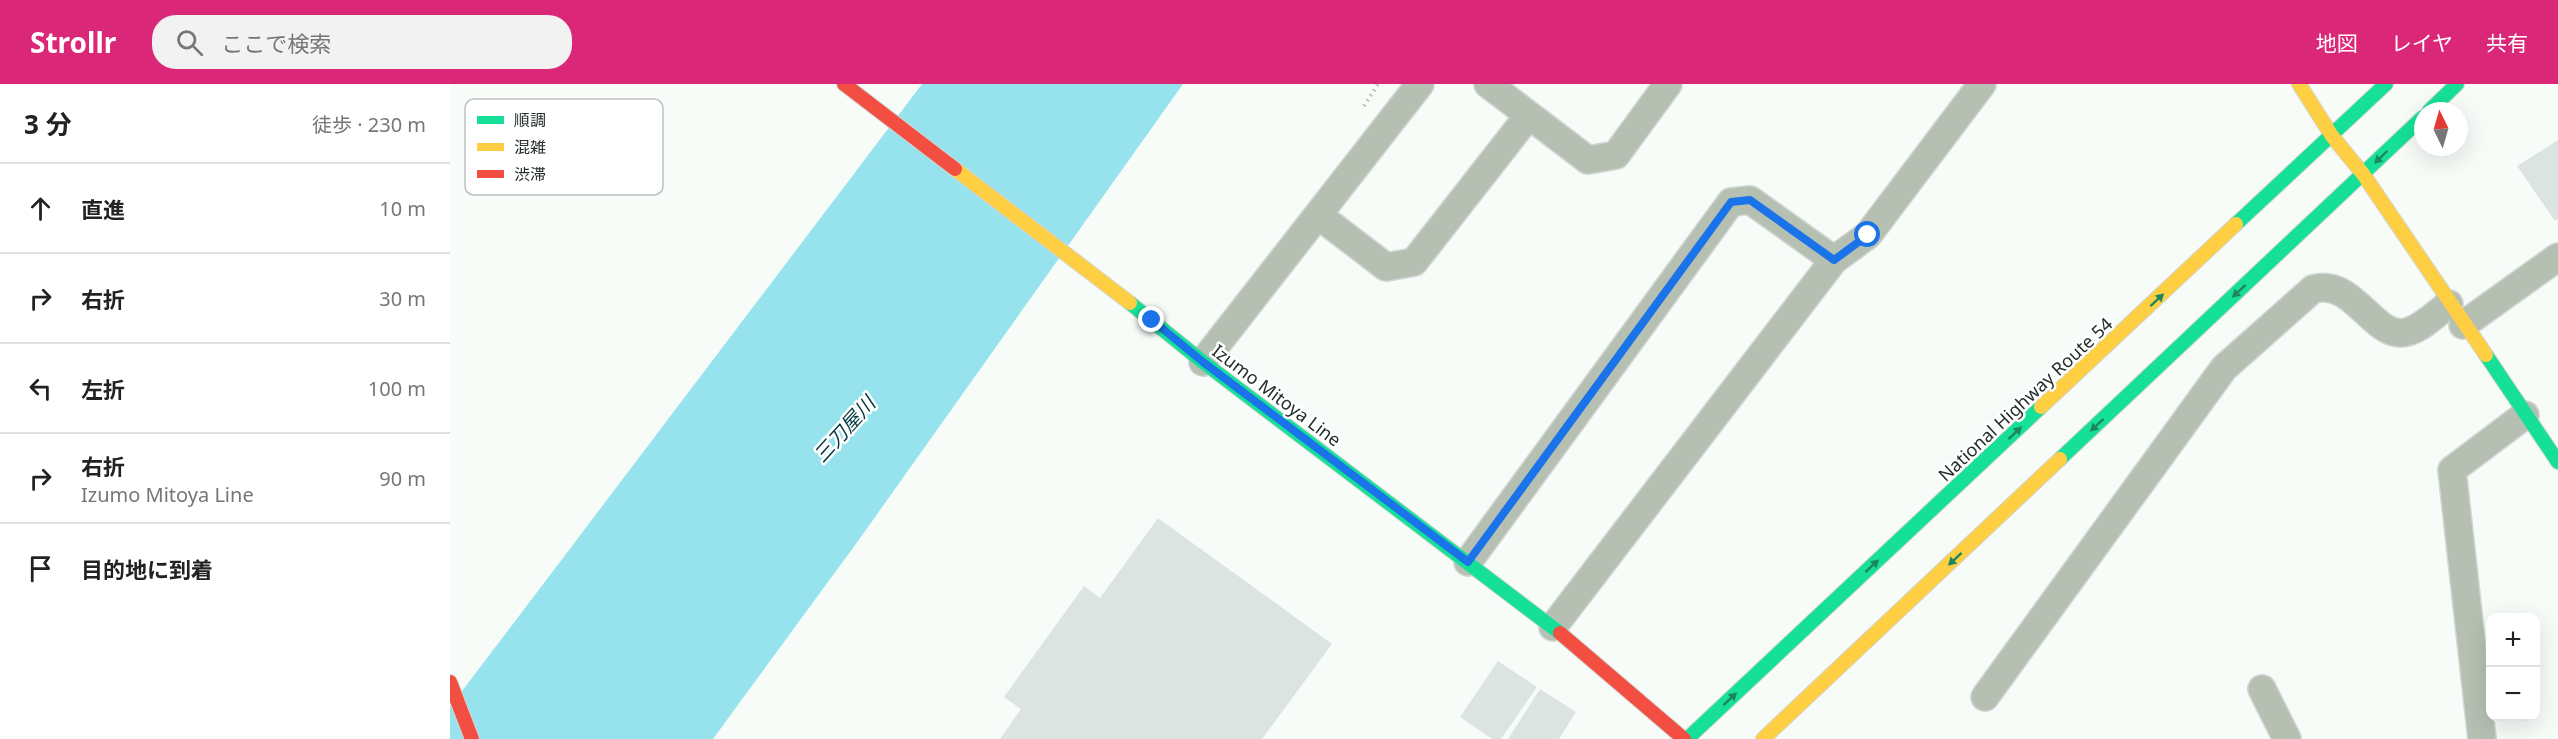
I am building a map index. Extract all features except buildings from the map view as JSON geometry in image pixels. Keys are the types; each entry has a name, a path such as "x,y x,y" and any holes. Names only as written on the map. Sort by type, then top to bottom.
{"main road":[{"name":"Izumo Mitoya Line","path":"844,84 1152,320 1203,362 1553,627 1685,739"},
{"path":"2299,84 2332,136 2363,174 2456,315 2558,462"},
{"name":"National Highway Route 54","path":"1685,739 2386,84"},
{"path":"2438,102 2457,84"},
{"path":"1763,739 2414,126"},
{"path":"450,682 472,739"}],"street":[{"path":"1203,362 1420,84"},
{"path":"1488,84 1588,160 1616,155 1668,84"},
{"path":"1553,627 1834,260 1868,235 1982,84"},
{"path":"1318,215 1386,267 1414,262 1528,115"},
{"path":"1468,562 1731,202 1750,200 1834,260"},
{"path":"1985,697 2224,368 2313,289 2325,286 2338,289 2390,332 2409,332 2456,315 2558,257"},
{"path":"2482,739 2452,470 2525,415"},
{"path":"2262,689 2287,739"}],"water":[{"name":"三刀屋川","path":"922,84 1183,84 858,541 713,739 450,739 450,707"}],"traffic: fast":[{"path":"2236,224 2386,84"},
{"path":"2438,102 2457,84"},
{"path":"2060,459 2414,125"},
{"path":"1130,303 1203,362 1560,633"},
{"path":"2486,355 2558,462"},
{"path":"1687,739 2041,407"}],"traffic: slow":[{"path":"2299,84 2332,136 2363,174 2486,355"},
{"path":"955,169 1130,303"},
{"path":"2041,407 2236,224"},
{"path":"1763,739 2060,459"}],"traffic: jam":[{"path":"844,84 955,169"},
{"path":"1560,633 1684,739"},
{"path":"450,682 472,739"}],"route":[{"path":"1152,320 1203,362 1468,562 1731,202 1750,200 1834,260 1868,235"}]}
